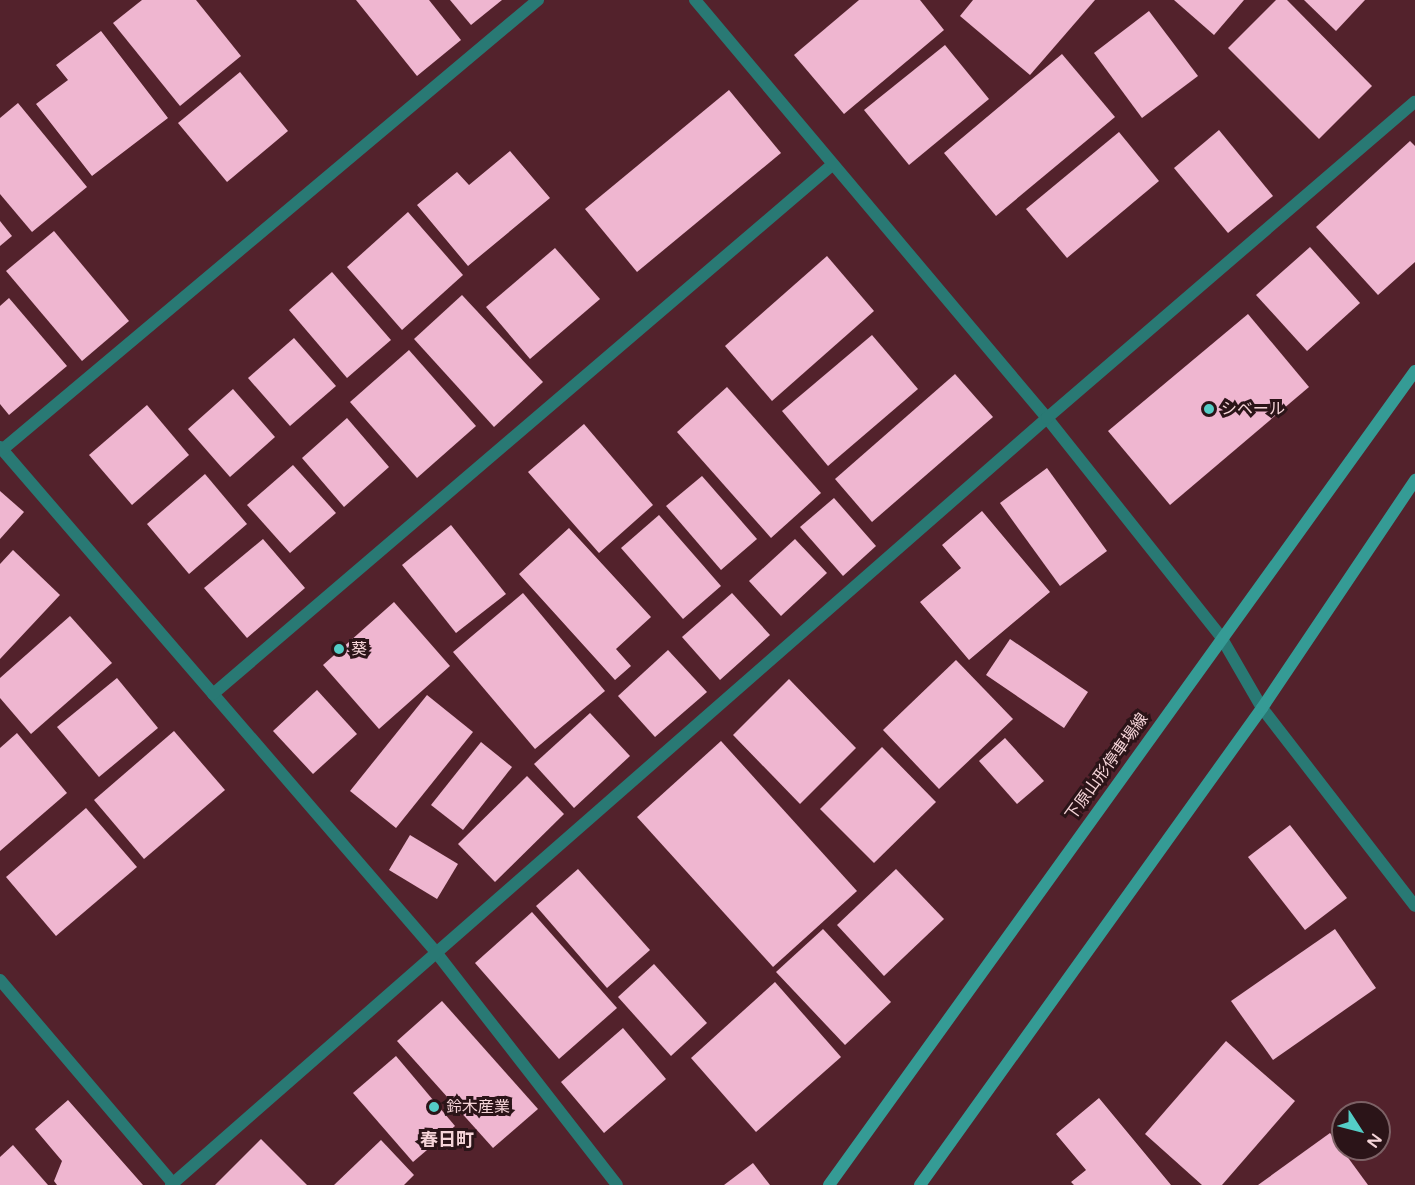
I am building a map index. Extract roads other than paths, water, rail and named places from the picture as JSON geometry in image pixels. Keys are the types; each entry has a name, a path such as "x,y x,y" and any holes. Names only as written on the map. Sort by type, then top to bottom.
{"main road":[{"name":"下原山形停車場線","path":"829,1185 1221,637 1415,371"},
{"path":"920,1185 1262,708 1415,480"}],"street":[{"path":"538,0 1,449 435,951 617,1185"},
{"path":"695,0 831,165 1047,418 1221,637 1262,708 1415,906"},
{"path":"0,980 172,1184 435,951 1047,418 1415,102"},
{"path":"213,694 831,165"}],"place":[{"name":"シベール","path":"1209,409"},
{"name":"葵","path":"339,649"},
{"name":"鈴木産業","path":"434,1107"}],"district":[{"name":"春日町","path":"447,1140"}]}
